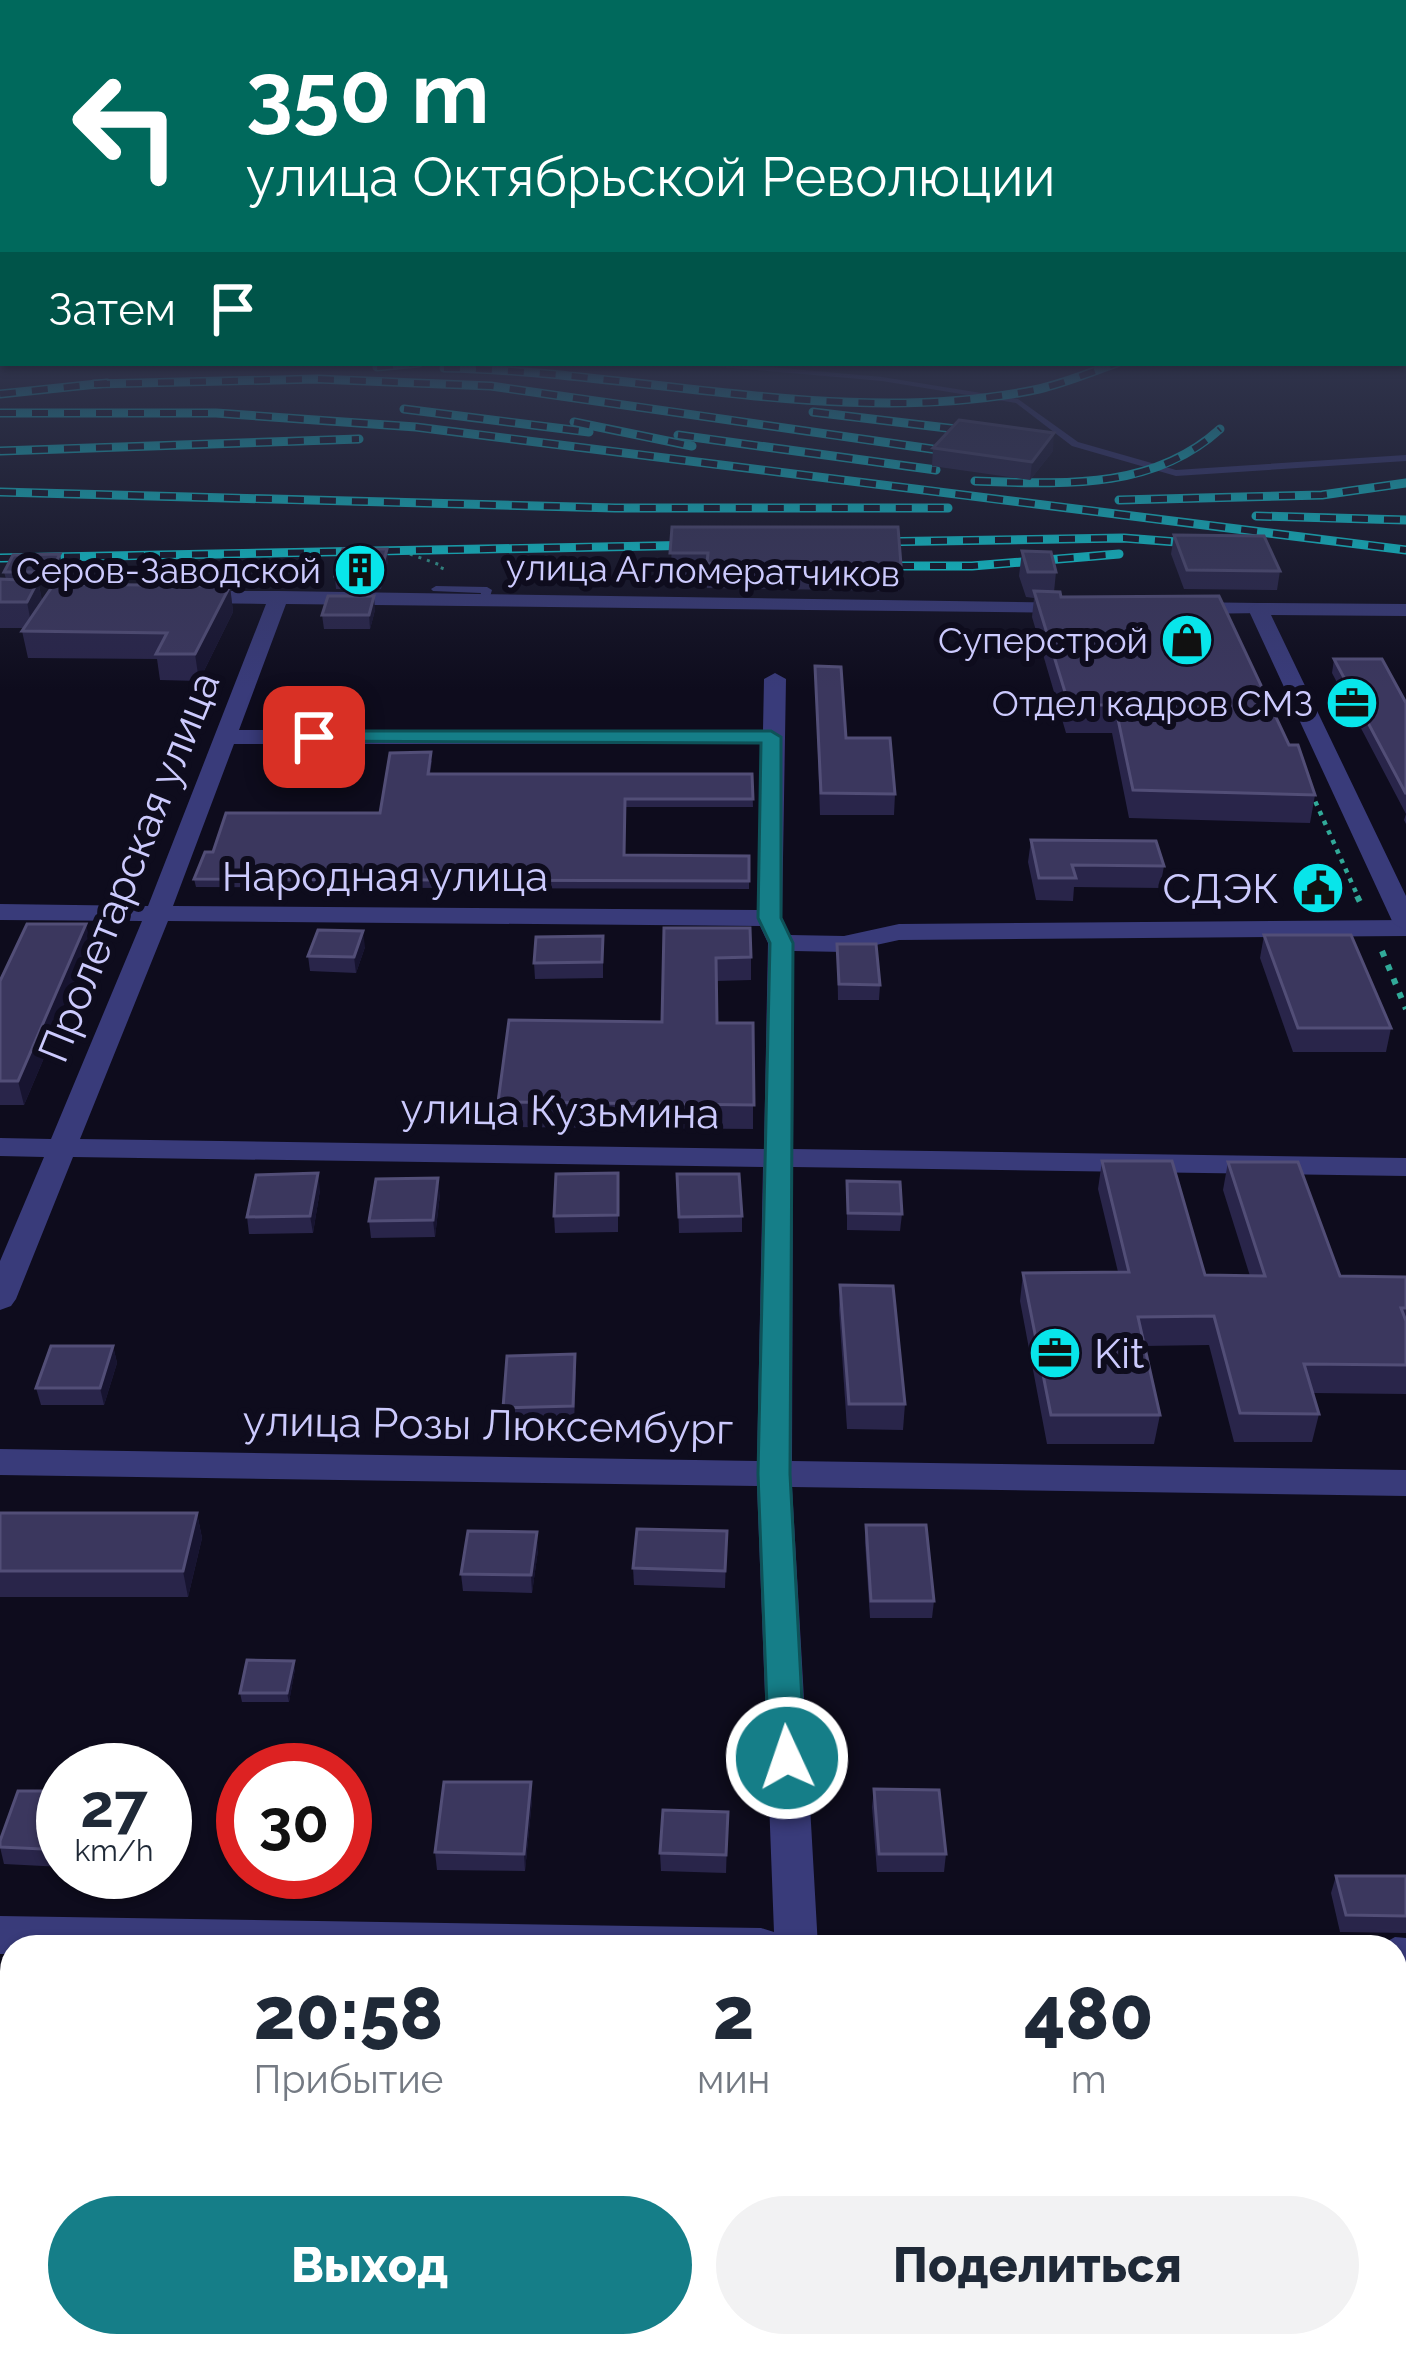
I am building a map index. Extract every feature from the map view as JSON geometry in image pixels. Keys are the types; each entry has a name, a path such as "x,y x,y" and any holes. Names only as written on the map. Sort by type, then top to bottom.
{"street":[{"name":"улица Агломератчиков","path":"163,596 1089,607"},
{"name":"Пролетарская улица","path":"0,1300 158,914 222,736 279,597"},
{"path":"1159,608 1406,610"},
{"path":"1258,609 1406,925"},
{"path":"775,679 771,737 779,1156 774,1474 795,1935"},
{"path":"222,736 771,737"},
{"name":"Народная улица","path":"0,912 776,930 844,944 899,932 1406,925"},
{"name":"улица Кузьмина","path":"0,1147 1406,1167"},
{"name":"улица Розы Люксембург","path":"0,1462 1406,1483"}],"lane":[{"path":"1165,470 1223,470"},
{"path":"436,589 487,590 484,601"}],"path":[{"path":"410,554 442,566 436,589"},
{"path":"1305,779 1406,1009"}],"building":[{"path":"672,527 898,527 901,565 707,563 708,553 670,553"},
{"path":"1174,535 1264,536 1280,571 1187,570"},
{"path":"343,549 387,549 380,576 335,576"},
{"path":"1022,551 1051,552 1056,572 1028,572"},
{"path":"60,554 51,572 4,572 13,555"},
{"path":"0,579 38,581 27,602 0,602"},
{"path":"54,584 230,586 195,654 156,654 167,633 22,631"},
{"path":"1034,591 1060,592 1061,597 1219,596 1289,745 1298,745 1315,795 1133,790 1115,705 1069,705"},
{"path":"328,596 374,596 369,615 322,615"},
{"path":"1334,659 1382,659 1406,703 1406,794"},
{"path":"815,666 841,667 846,738 890,738 895,794 821,793"},
{"path":"431,752 428,774 752,774 753,799 625,799 624,855 749,856 749,881 194,879 205,852 213,852 226,813 380,813 390,753"},
{"path":"1031,840 1156,841 1164,866 1072,865 1076,878 1039,878"},
{"path":"27,924 86,924 18,1081 0,1081 0,981"},
{"path":"664,928 750,928 751,957 716,958 717,1023 753,1023 754,1105 498,1102 509,1020 662,1022"},
{"path":"318,930 363,931 354,957 308,956"},
{"path":"1264,935 1351,935 1391,1028 1298,1028"},
{"path":"603,936 602,962 534,963 536,937"},
{"path":"837,944 876,944 880,985 839,984"},
{"path":"1102,1161 1172,1161 1205,1275 1265,1276 1228,1162 1298,1162 1340,1276 1406,1277 1406,1308 1401,1308 1406,1321 1406,1365 1304,1364 1319,1414 1240,1413 1214,1316 1138,1317 1160,1415 1051,1415 1023,1273 1129,1272"},
{"path":"318,1173 310,1216 247,1217 256,1175"},
{"path":"618,1173 618,1215 554,1216 556,1174"},
{"path":"677,1174 739,1174 742,1216 679,1217"},
{"path":"438,1178 433,1220 369,1221 376,1179"},
{"path":"847,1181 900,1182 902,1214 848,1213"},
{"path":"840,1285 893,1286 905,1404 849,1404"},
{"path":"51,1346 113,1346 100,1388 36,1388"},
{"path":"575,1354 573,1406 503,1408 507,1356"},
{"path":"0,1513 197,1513 183,1571 0,1571"},
{"path":"866,1525 926,1525 934,1601 871,1601"},
{"path":"637,1529 727,1531 725,1571 633,1568"},
{"path":"468,1531 537,1532 531,1575 461,1574"},
{"path":"247,1660 294,1661 287,1693 240,1693"},
{"path":"444,1782 531,1782 524,1854 435,1852"},
{"path":"874,1789 939,1790 946,1854 879,1854"},
{"path":"18,1791 36,1791 36,1849 0,1847"},
{"path":"663,1810 728,1812 726,1855 660,1853"},
{"path":"1336,1876 1406,1876 1406,1916 1346,1915"}],"railway":[{"path":"762,470 1406,550"},
{"path":"975,481 1072,482 1145,470"},
{"path":"1119,500 1322,495 1406,483"},
{"path":"0,492 615,508 948,508"},
{"path":"1256,516 1406,520"},
{"path":"867,542 1124,538 1203,544"},
{"path":"0,558 705,545"},
{"path":"898,566 972,566 1119,554"}],"place":[{"name":"Серов-Заводской","path":"360,570"},
{"name":"Суперстрой","path":"1187,640"},
{"name":"Отдел кадров СМЗ","path":"1352,703"},
{"name":"СДЭК","path":"1318,888"},
{"name":"Kit","path":"1055,1353"}],"route":[{"path":"314,737 771,737 770,918 782,943 774,1474 787,1758"}]}
